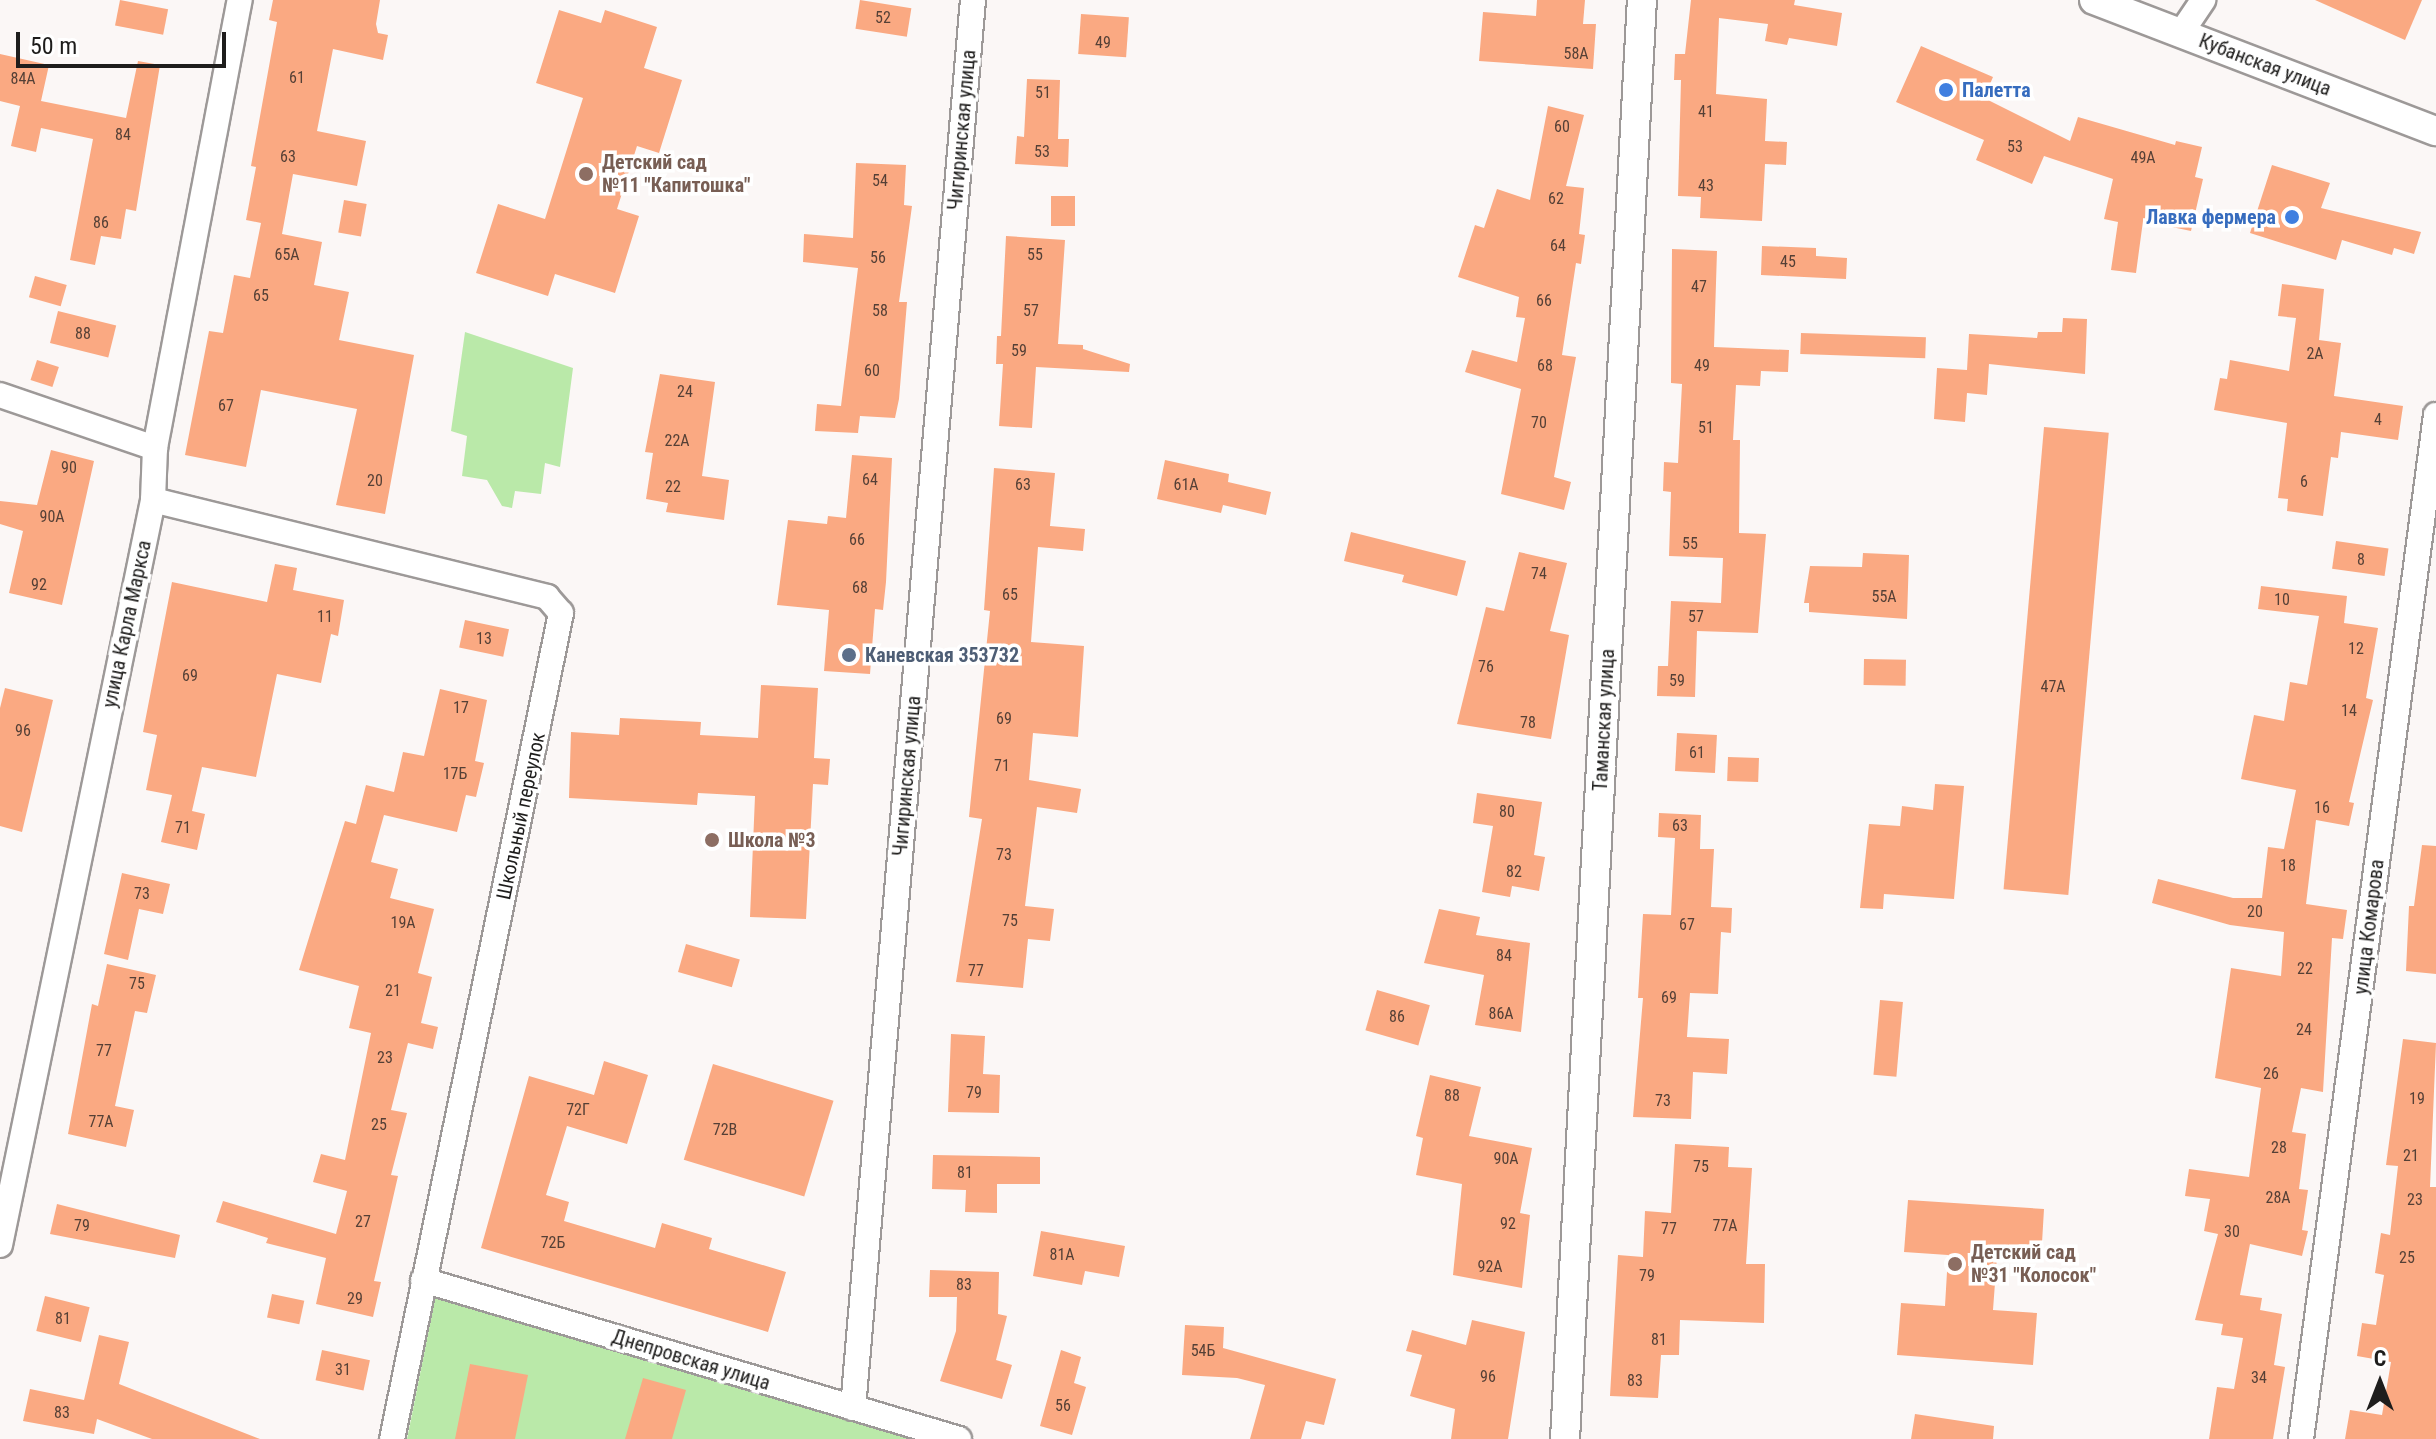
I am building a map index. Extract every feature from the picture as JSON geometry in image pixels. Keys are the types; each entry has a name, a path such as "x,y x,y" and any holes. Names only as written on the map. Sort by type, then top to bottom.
{"street":[{"name":"улица Карла Маркса","path":"0,1245 153,500 155,448 240,0"},
{"name":"Чигиринская улица","path":"853,1408 973,0"},
{"name":"Таманская улица","path":"1565,1439 1642,0"},
{"name":"Кубанская улица","path":"2094,0 2436,131"},
{"path":"2181,33 2203,0"},
{"path":"0,395 155,448"},
{"name":"улица Комарова","path":"2301,1439 2436,415"},
{"name":"Школьный переулок","path":"153,500 547,597 561,613 392,1439"},
{"name":"Днепровская улица","path":"423,1280 959,1439"}],"green space":[{"path":"465,332 573,368 560,467 545,463 541,494 515,491 512,508 502,506 487,480 462,476 467,436 451,431"},
{"path":"436,1294 929,1439 407,1439"}],"building":[{"path":"120,0 168,9 163,35 115,26"},
{"path":"273,0 380,0 376,24 378,33 388,35 383,60 333,49 317,131 366,141 357,186 293,174 282,234 322,242 314,285 349,292 339,340 414,355 385,514 336,505 357,409 261,390 246,467 185,455 209,331 223,333 234,275 250,278 261,223 246,220 256,167 251,166 277,22 269,20"},
{"path":"860,0 911,8 907,37 855,29"},
{"path":"1537,0 1585,0 1583,24 1596,24 1593,69 1479,61 1483,12 1536,16"},
{"path":"1691,0 1795,0 1794,5 1842,13 1837,46 1789,38 1787,45 1765,41 1768,24 1719,18 1716,94 1767,99 1765,141 1787,142 1786,165 1765,164 1762,221 1700,218 1701,197 1678,196 1681,80 1674,80 1675,54 1685,54"},
{"path":"2315,0 2422,0 2405,40"},
{"path":"559,10 601,23 605,10 657,27 644,68 682,80 659,153 637,146 617,209 639,216 615,293 555,274 548,296 476,273 498,204 545,219 583,98 536,83"},
{"path":"1081,14 1129,17 1126,57 1078,54"},
{"path":"1921,46 1993,77 1984,98 2070,141 2078,117 2175,145 2176,141 2202,147 2195,177 2203,179 2191,231 2143,221 2136,273 2111,270 2118,222 2104,219 2113,179 2044,156 2032,184 1976,160 1984,140 1896,102"},
{"path":"0,54 49,65 41,101 126,118 138,61 160,65 136,211 126,209 121,239 101,236 95,265 70,260 93,139 41,128 36,152 11,146 20,106 0,101"},
{"path":"1027,79 1060,80 1058,139 1069,139 1068,167 1015,164 1017,136 1024,137"},
{"path":"1548,106 1584,115 1566,186 1584,188 1579,234 1585,235 1581,264 1576,263 1562,355 1576,357 1554,477 1571,482 1564,510 1501,494 1521,389 1465,372 1472,350 1517,362 1525,318 1516,317 1519,297 1458,277 1475,225 1484,228 1497,189 1530,200"},
{"path":"856,163 906,165 904,205 912,206 899,302 907,302 899,399 895,418 860,416 858,433 815,431 817,404 841,406 858,268 803,262 804,234 853,238"},
{"path":"2272,165 2330,183 2321,208 2421,232 2414,254 2394,248 2392,255 2342,240 2336,260 2250,233"},
{"path":"1051,196 1075,196 1075,226 1051,226"},
{"path":"344,200 367,204 361,236 338,232"},
{"path":"1006,236 1065,240 1058,344 1083,345 1083,349 1130,364 1129,372 1036,367 1032,428 999,426 1003,364 996,364 997,336 1001,336"},
{"path":"1762,246 1816,248 1816,256 1847,258 1846,279 1761,275"},
{"path":"1672,249 1717,251 1714,347 1789,350 1788,372 1761,371 1760,386 1736,385 1733,440 1740,440 1739,533 1766,534 1758,633 1697,631 1695,697 1657,696 1658,666 1668,666 1671,601 1721,603 1723,558 1669,556 1671,492 1663,491 1664,462 1678,463 1682,384 1671,383"},
{"path":"35,276 67,285 61,306 29,297"},
{"path":"2282,284 2324,289 2319,340 2341,343 2334,396 2403,406 2398,440 2341,432 2338,458 2331,457 2323,516 2287,511 2288,499 2278,498 2287,423 2214,410 2220,378 2227,379 2230,360 2289,371 2296,318 2278,316"},
{"path":"58,311 116,326 108,358 50,343"},
{"path":"2063,318 2087,319 2085,374 1989,364 1987,395 1967,393 1965,422 1934,419 1937,368 1967,370 1969,334 2037,338 2038,332 2062,332"},
{"path":"1801,333 1926,337 1925,358 1800,354"},
{"path":"37,360 59,367 52,387 31,380"},
{"path":"660,374 715,382 702,476 729,480 724,520 666,512 668,503 646,499 653,453 645,452"},
{"path":"2044,427 2109,433 2068,895 2004,889"},
{"path":"51,450 94,461 62,605 9,593 23,531 0,524 0,501 37,505"},
{"path":"852,455 892,458 886,582 883,610 875,609 870,674 824,671 829,610 777,605 788,520 827,524 828,516 846,518"},
{"path":"1165,460 1229,474 1228,482 1271,492 1266,515 1223,505 1221,513 1157,499"},
{"path":"994,468 1055,473 1050,526 1085,529 1083,551 1038,547 1031,642 1084,646 1078,737 1033,733 1029,780 1081,789 1077,813 1037,807 1025,906 1054,909 1050,941 1028,939 1023,988 956,982 982,819 969,817 990,611 984,610"},
{"path":"1351,532 1466,561 1457,596 1402,582 1404,575 1344,561"},
{"path":"2336,541 2388,548 2385,576 2332,569"},
{"path":"1519,552 1567,563 1550,631 1569,635 1551,739 1457,724 1486,607 1504,611"},
{"path":"1863,553 1909,555 1907,619 1809,612 1809,603 1804,603 1810,566 1862,567"},
{"path":"275,564 297,568 293,590 344,600 338,636 331,634 321,683 277,674 256,777 202,767 192,811 205,814 197,850 161,842 172,795 146,790 157,735 143,732 172,582 267,602"},
{"path":"2261,586 2347,596 2344,623 2378,628 2366,698 2373,700 2349,802 2354,803 2349,826 2316,820 2306,904 2347,910 2343,939 2332,938 2323,1092 2301,1088 2292,1132 2306,1134 2299,1189 2308,1190 2302,1230 2308,1231 2302,1256 2250,1244 2240,1295 2262,1298 2260,1310 2282,1314 2274,1365 2285,1367 2273,1439 2209,1439 2217,1387 2234,1389 2243,1338 2221,1335 2223,1324 2195,1320 2218,1234 2204,1231 2210,1199 2185,1196 2189,1169 2249,1177 2261,1088 2215,1078 2231,968 2281,976 2284,932 2230,925 2152,903 2158,879 2233,898 2262,898 2268,847 2284,849 2296,790 2241,779 2254,715 2284,721 2290,682 2307,685 2319,616 2258,609"},
{"path":"465,620 509,629 503,657 459,647"},
{"path":"1864,659 1906,660 1906,686 1864,685"},
{"path":"761,685 818,688 814,758 830,759 828,785 813,784 806,919 750,917 755,796 698,793 697,805 569,798 571,732 619,735 620,718 701,722 700,735 758,738"},
{"path":"5,688 53,700 22,832 0,826 0,708"},
{"path":"440,689 487,700 475,761 484,763 476,797 466,795 457,832 384,815 371,862 398,869 390,898 434,909 418,973 432,977 421,1023 438,1027 433,1049 408,1043 391,1110 407,1113 391,1175 398,1176 374,1281 381,1282 373,1317 316,1304 326,1258 266,1243 268,1238 216,1222 223,1201 336,1234 347,1191 313,1182 321,1154 345,1160 371,1033 349,1028 359,986 299,970 345,821 356,824 366,785 394,792 403,752 424,756"},
{"path":"1677,733 1717,735 1715,773 1675,771"},
{"path":"1728,757 1759,758 1758,782 1727,781"},
{"path":"1935,784 1964,786 1954,899 1884,894 1883,909 1860,908 1869,824 1900,826 1902,806 1933,810"},
{"path":"1477,793 1542,802 1534,855 1545,857 1539,891 1512,886 1510,897 1482,892 1493,826 1473,823"},
{"path":"1659,813 1701,815 1700,849 1714,849 1711,907 1732,908 1731,933 1721,932 1718,994 1690,993 1687,1037 1729,1039 1727,1074 1693,1072 1691,1119 1633,1117 1643,998 1638,998 1643,914 1671,915 1675,838 1658,837"},
{"path":"2422,845 2436,846 2436,974 2406,971 2409,906 2414,906"},
{"path":"122,873 170,884 163,914 139,909 128,960 104,954"},
{"path":"1439,909 1480,917 1476,935 1530,943 1521,1032 1475,1025 1484,975 1424,963"},
{"path":"686,944 740,959 732,987 678,972"},
{"path":"107,964 156,975 147,1013 135,1011 115,1106 134,1110 126,1147 68,1134 92,1004 98,1006"},
{"path":"1377,990 1430,1005 1418,1046 1365,1030"},
{"path":"1880,1000 1903,1002 1896,1077 1873,1075"},
{"path":"951,1034 985,1036 983,1074 1000,1075 999,1113 948,1112"},
{"path":"2403,1039 2436,1043 2430,1187 2436,1187 2436,1439 2345,1439 2350,1410 2382,1415 2391,1362 2357,1356 2362,1323 2376,1325 2384,1275 2375,1273 2381,1233 2390,1235 2398,1166 2386,1165"},
{"path":"604,1061 648,1075 627,1144 567,1126 546,1195 569,1202 564,1221 655,1248 662,1223 712,1238 709,1249 786,1272 768,1332 481,1248 529,1076 594,1095"},
{"path":"713,1064 833,1101 804,1196 684,1160"},
{"path":"1430,1075 1481,1087 1469,1136 1532,1148 1520,1213 1530,1215 1522,1288 1453,1275 1462,1184 1416,1175 1423,1138 1416,1136"},
{"path":"1675,1144 1729,1147 1728,1167 1752,1168 1746,1264 1765,1264 1764,1323 1680,1320 1679,1355 1661,1355 1658,1398 1610,1396 1618,1255 1643,1257 1645,1211 1671,1213"},
{"path":"933,1155 1040,1157 1040,1184 997,1184 997,1213 965,1212 966,1190 932,1189"},
{"path":"1908,1200 2044,1209 2041,1260 1997,1256 1993,1310 2037,1313 2033,1365 1897,1355 1901,1303 1945,1306 1948,1255 1904,1252"},
{"path":"57,1204 180,1235 175,1258 50,1234"},
{"path":"1041,1231 1125,1246 1119,1277 1085,1271 1082,1285 1033,1276"},
{"path":"930,1270 999,1272 998,1314 1007,1316 996,1360 1012,1365 1002,1399 940,1381 956,1331 957,1297 929,1297"},
{"path":"272,1294 304,1301 299,1324 267,1317"},
{"path":"45,1296 90,1307 81,1342 36,1331"},
{"path":"1472,1320 1525,1332 1508,1439 1451,1439 1455,1409 1410,1396 1422,1355 1406,1351 1412,1330 1466,1345"},
{"path":"1185,1325 1224,1327 1223,1348 1336,1379 1324,1425 1306,1421 1301,1439 1250,1439 1265,1385 1237,1378 1182,1375"},
{"path":"99,1335 129,1342 119,1384 260,1439 152,1439 97,1419 94,1434 23,1421 30,1389 84,1400"},
{"path":"322,1350 370,1360 363,1391 316,1380"},
{"path":"1061,1350 1081,1357 1074,1383 1086,1387 1072,1435 1040,1426"},
{"path":"470,1364 528,1375 515,1439 455,1439"},
{"path":"643,1378 686,1390 672,1439 625,1439"},
{"path":"1915,1414 1994,1426 1993,1439 1911,1439"}],"place":[{"name":"Палетта","path":"1946,90"},
{"name":"Детский сад №11 \"Капитошка\"","path":"586,174"},
{"name":"Лавка фермера","path":"2292,217"},
{"name":"Каневская 353732","path":"849,655"},
{"name":"Школа №3","path":"712,840"},
{"name":"Детский сад №31 \"Колосок\"","path":"1955,1264"}]}
